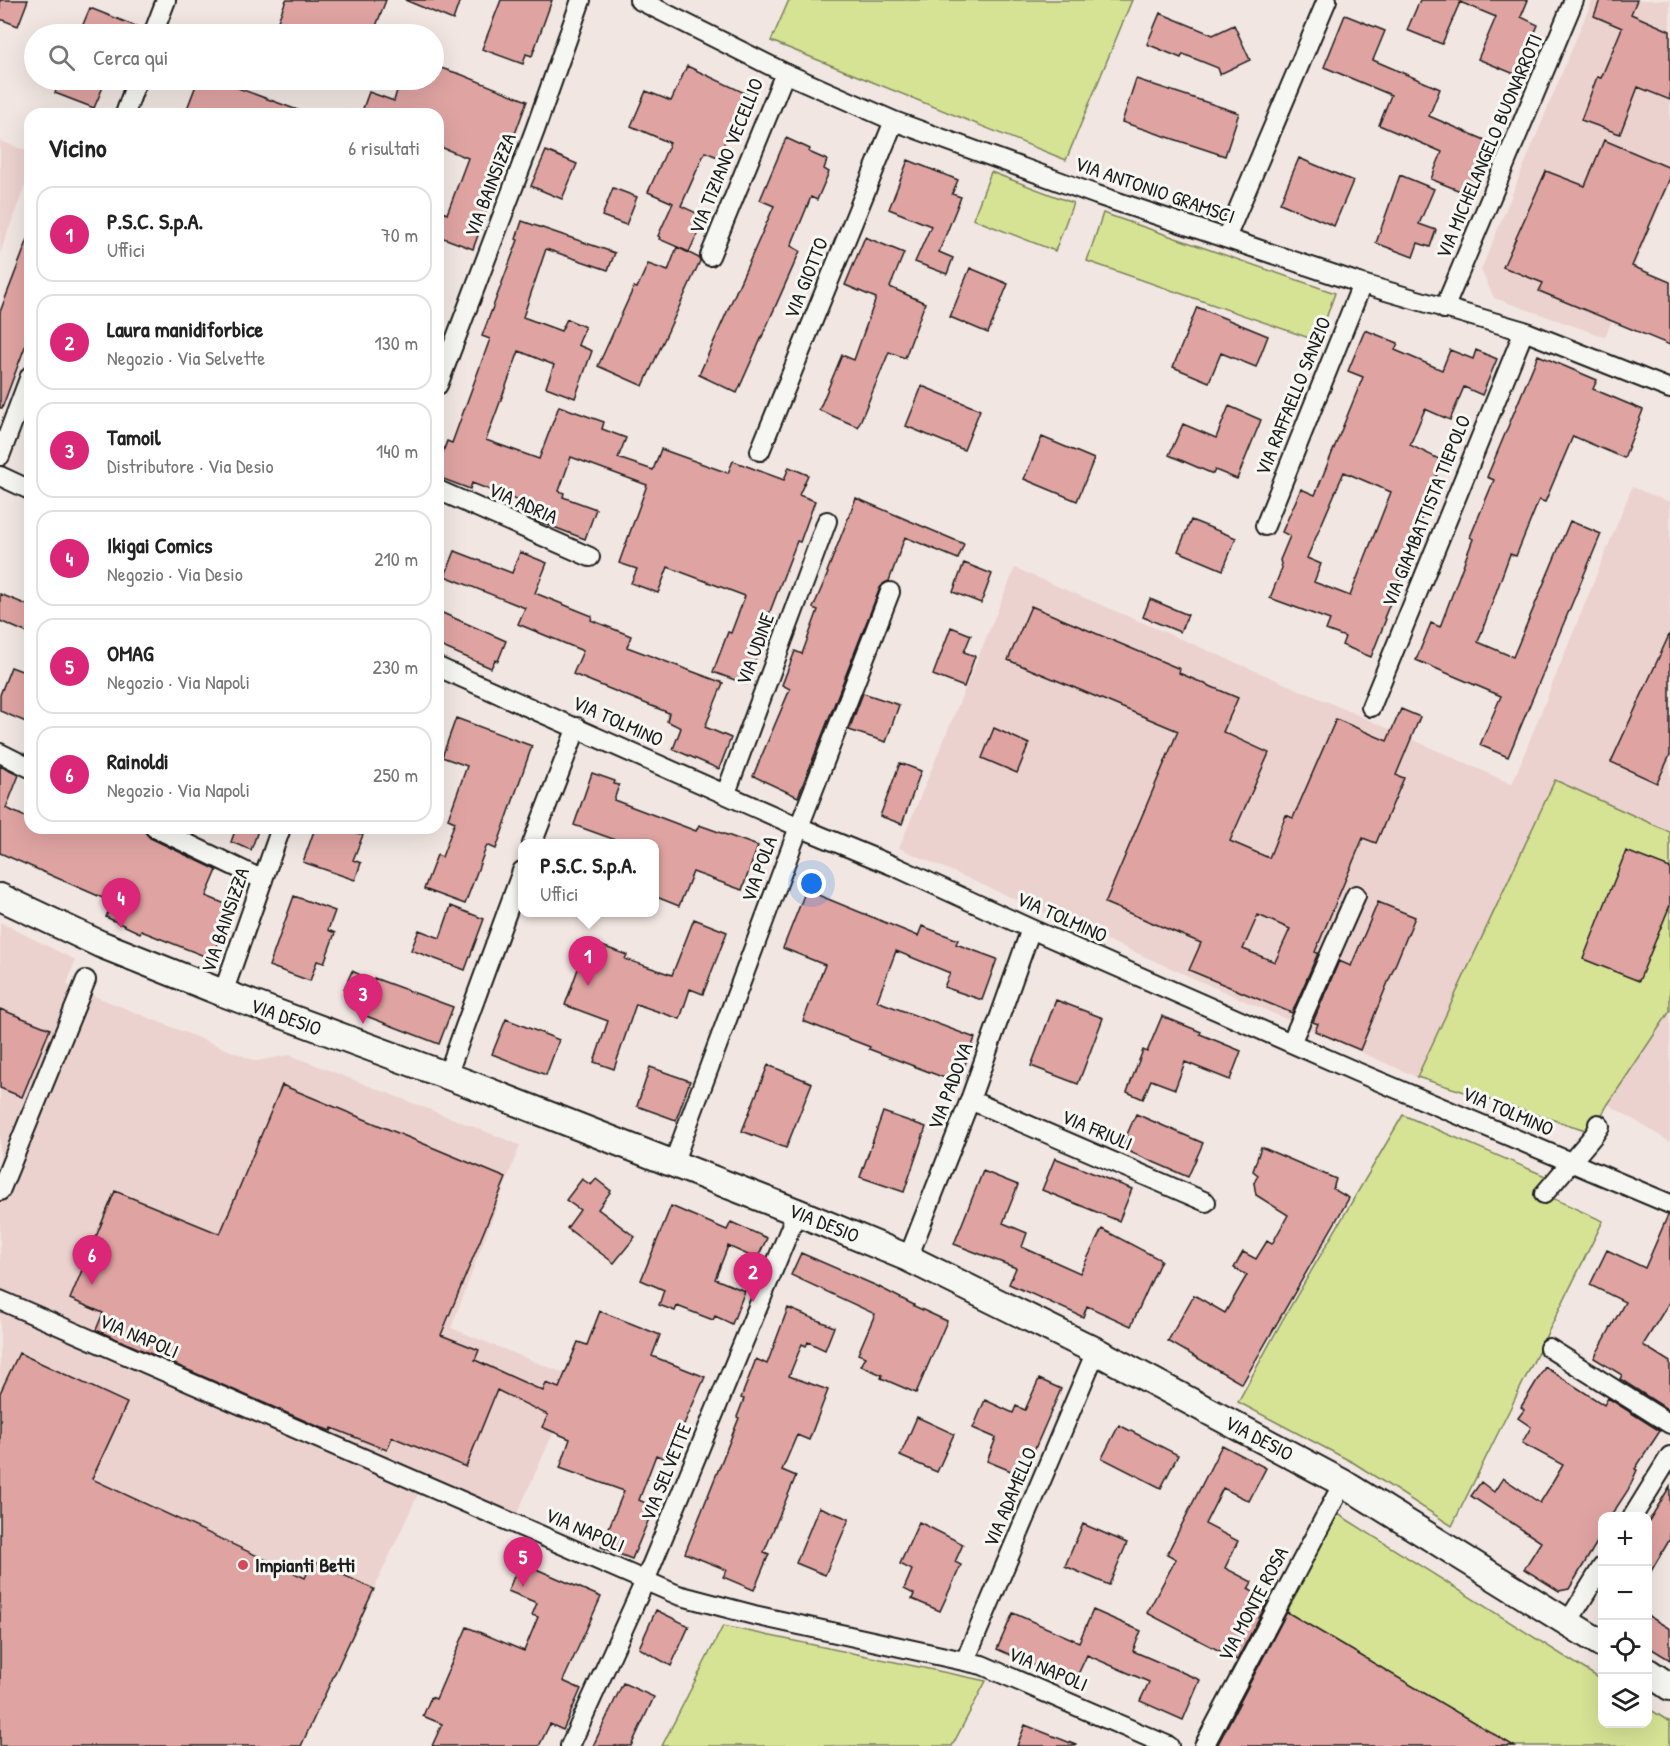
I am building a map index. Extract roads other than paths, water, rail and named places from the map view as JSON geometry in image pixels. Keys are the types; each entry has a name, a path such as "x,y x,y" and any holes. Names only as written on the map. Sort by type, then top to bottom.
{"street":[{"path":"157,24 166,0"},
{"name":"VIA BAINSIZZA","path":"444,369 535,130 581,0"},
{"name":"VIA ANTONIO GRAMSCI","path":"639,0 784,73 894,121 1096,195 1362,284 1524,331 1670,389"},
{"path":"1226,238 1327,0"},
{"name":"VIA MICHELANGELO BUONARROTI","path":"1444,309 1574,0"},
{"name":"VIA TIZIANO VECELLIO","path":"710,256 784,73"},
{"path":"127,108 133,90"},
{"name":"VIA GIOTTO","path":"760,451 894,121"},
{"name":"VIA RAFFAELLO SANZIO","path":"1265,526 1362,284"},
{"name":"VIA GIAMBATTISTA TIEPOLO","path":"1371,707 1524,331"},
{"path":"0,456 24,392"},
{"path":"0,477 24,487"},
{"name":"VIA ADRIA","path":"444,493 590,557"},
{"name":"VIA UDINE","path":"726,793 827,521"},
{"name":"VIA POLA","path":"673,1164 890,592"},
{"name":"VIA TOLMINO","path":"444,670 1291,1043 1670,1204"},
{"path":"534,839 577,727"},
{"path":"0,753 24,765"},
{"path":"166,834 262,880"},
{"name":"VIA BAINSIZZA","path":"223,993 279,834"},
{"path":"447,1076 518,882"},
{"path":"1291,1043 1356,895"},
{"name":"VIA DESIO","path":"0,897 100,944 223,993 447,1076 797,1212 908,1258 1096,1352 1343,1483 1598,1641"},
{"name":"VIA PADOVA","path":"908,1258 970,1100 1032,929"},
{"path":"0,1191 86,980"},
{"name":"VIA FRIULI","path":"970,1100 1206,1202"},
{"path":"1544,1194 1600,1126 1598,1124"},
{"name":"VIA SELVETTE","path":"570,1746 645,1581 797,1212"},
{"name":"VIA NAPOLI","path":"0,1300 678,1595 754,1615 982,1665 1169,1746"},
{"path":"1549,1348 1670,1424"},
{"name":"VIA ADAMELLO","path":"965,1661 1096,1352"},
{"path":"1635,1512 1670,1456"},
{"name":"VIA MONTE ROSA","path":"1204,1746 1343,1483"},
{"path":"1568,1622 1598,1573"},
{"path":"1650,1674 1670,1686"}],"place":[{"name":"Ikigai Comics","path":"121,928"},
{"name":"P.S.C. S.p.A.","path":"588,986"},
{"name":"Tamoil","path":"363,1024"},
{"name":"Rainoldi","path":"92,1285"},
{"name":"Laura manidiforbice","path":"753,1302"},
{"name":"Impianti Betti","path":"243,1565"},
{"name":"OMAG","path":"523,1587"}]}
